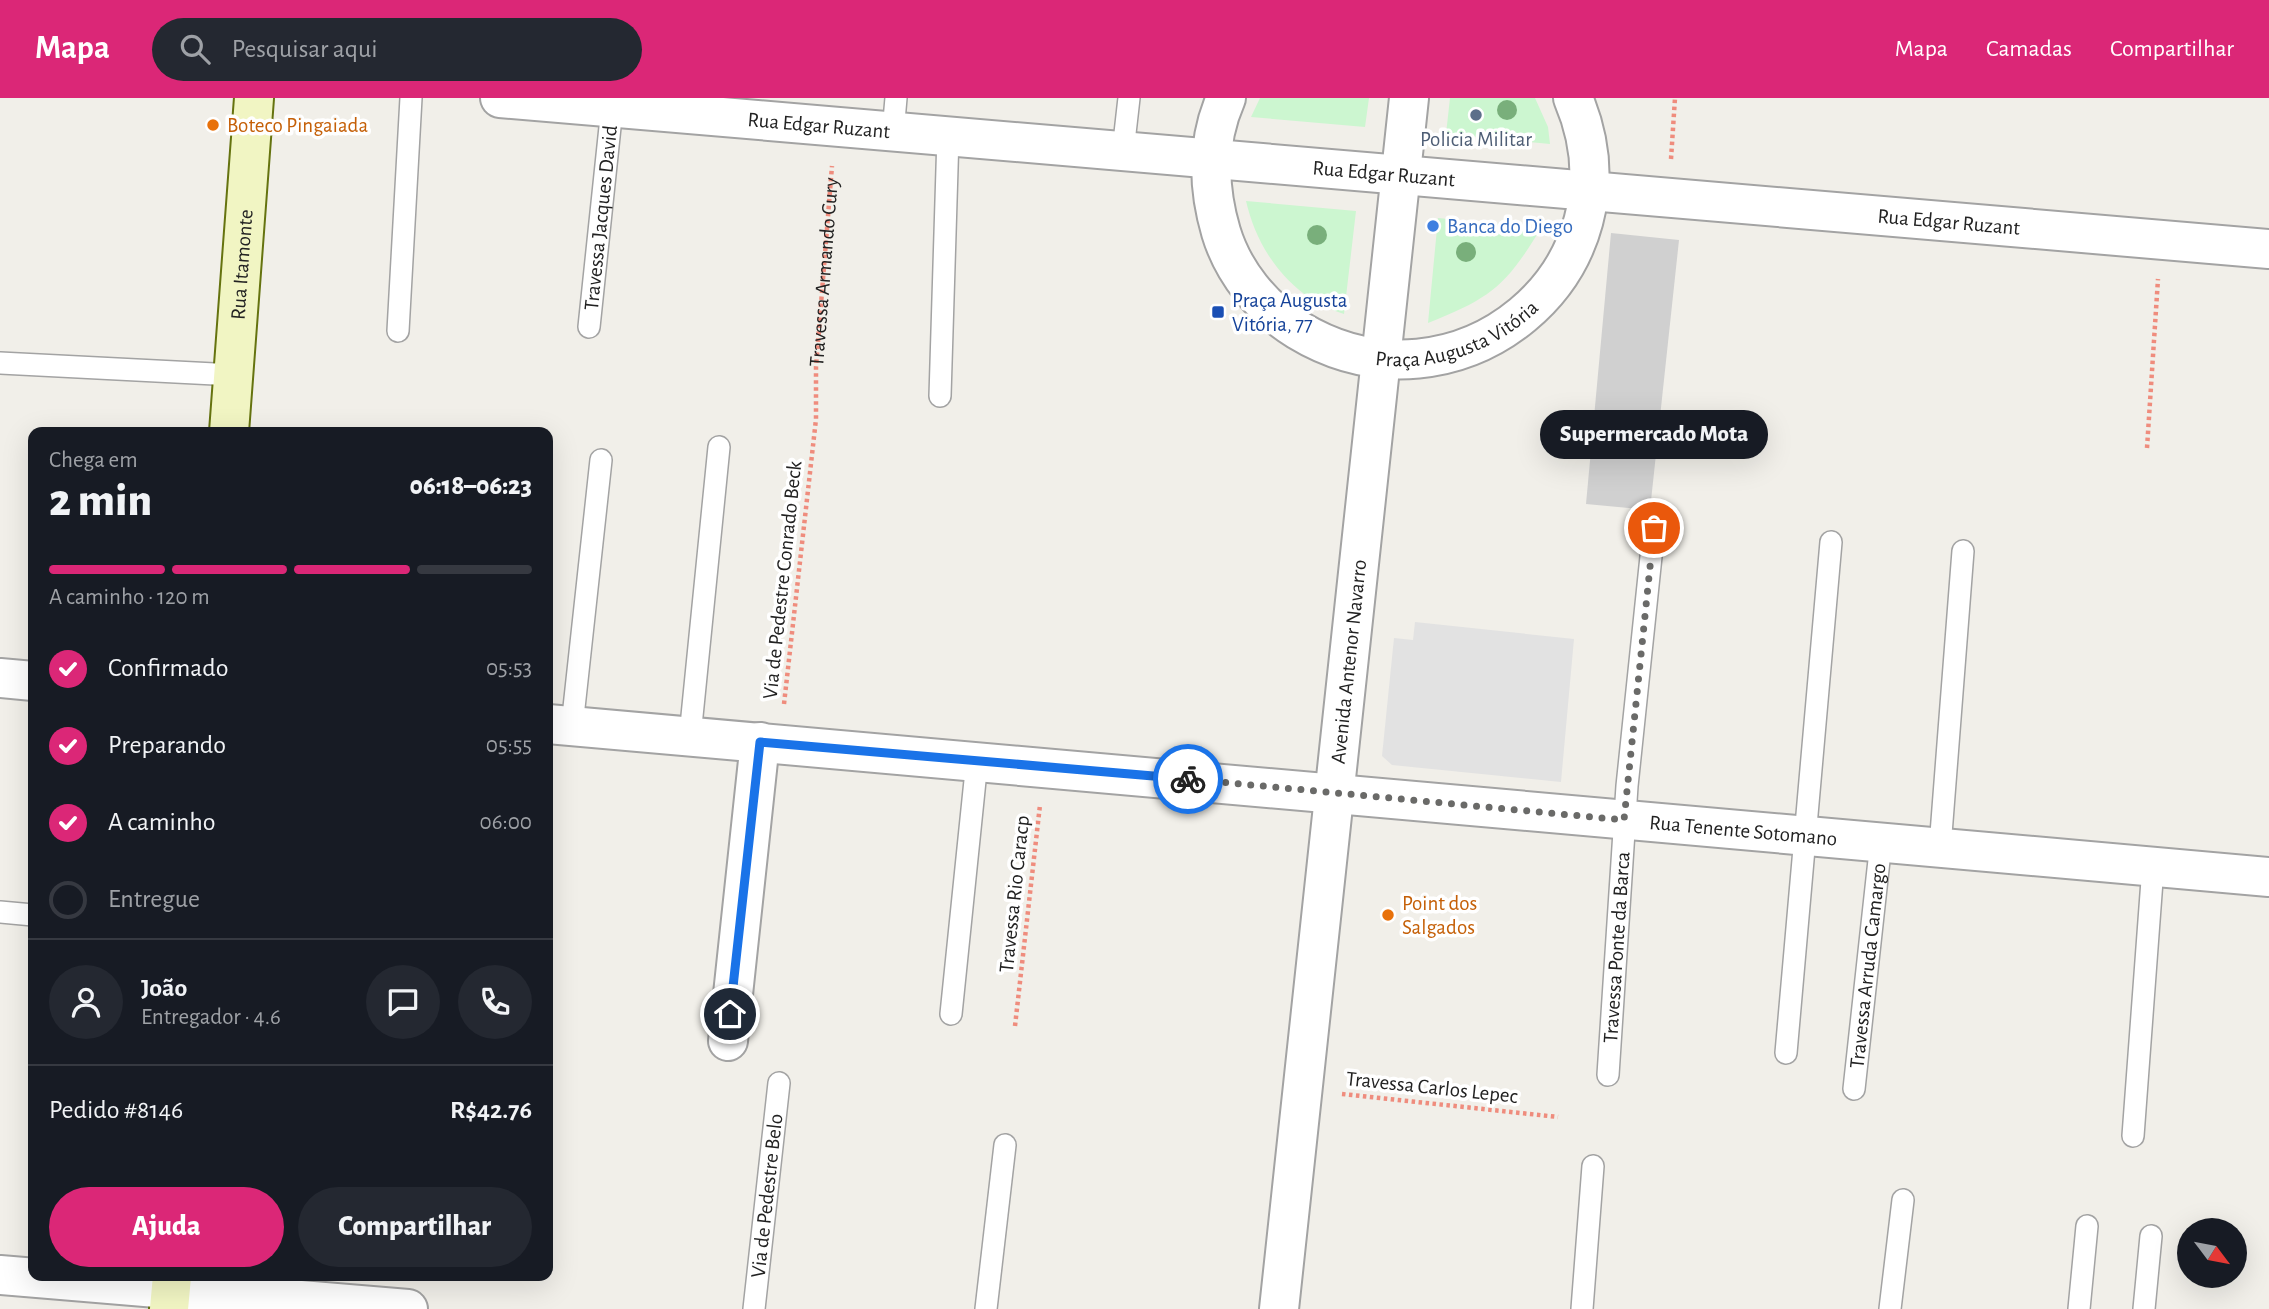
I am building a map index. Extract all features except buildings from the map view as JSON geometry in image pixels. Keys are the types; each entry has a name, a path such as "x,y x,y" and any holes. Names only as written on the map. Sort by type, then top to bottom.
{"street":[{"name":"Rua Itamonte","path":"229,427 254,98"},
{"name":"Rua Edgar Ruzant","path":"500,98 765,109 836,127 895,115 948,136 2269,249"},
{"name":"Praça Augusta Vitória","path":"1226,98 1219,114 1211,158 1212,204 1226,248 1249,288 1282,320 1321,344 1350,355 1381,360 1445,356 1488,340 1527,313 1558,278 1579,236 1590,191 1583,122 1573,98"},
{"name":"Avenida Antenor Navarro","path":"1279,1309 1409,98"},
{"path":"0,678 28,681"},
{"name":"Rua Tenente Sotomano","path":"560,725 1045,766 2269,877"},
{"path":"727,1041 770,743"},
{"path":"0,1275 28,1278"},
{"path":"64,1281 408,1309"}],"lane":[{"path":"398,331 411,98"},
{"path":"1123,151 1129,98"},
{"name":"Travessa Jacques David","path":"589,327 636,105"},
{"path":"940,396 948,136"},
{"path":"0,363 234,375"},
{"path":"690,737 719,447"},
{"path":"560,725 601,460"},
{"name":"Travessa Ponte da Barca","path":"1608,1075 1624,820 1654,528"},
{"path":"1786,1053 1831,542"},
{"path":"1940,847 1963,551"},
{"path":"951,1014 977,761"},
{"name":"Travessa Arruda Camargo","path":"1854,1089 1881,842"},
{"path":"2133,1136 2153,867"},
{"path":"0,912 28,915"},
{"name":"Via de Pedestre Belo","path":"754,1309 779,1083"},
{"path":"986,1309 1004,1145"},
{"path":"1582,1309 1593,1166"},
{"path":"1890,1309 1903,1200"},
{"path":"2079,1309 2087,1226"},
{"path":"2144,1309 2151,1236"}],"path":[{"path":"1671,163 1675,98"},
{"name":"Travessa Armando Cury","path":"816,419 816,367 836,127"},
{"path":"2147,448 2160,240"},
{"name":"Via de Pedestre Conrado Beck","path":"770,743 816,419"},
{"name":"Travessa Rio Caracp","path":"1015,1026 1045,766"},
{"name":"Travessa Carlos Lepec","path":"1303,1090 1558,1116"}],"shaded area":[{"path":"1611,233 1679,240 1650,510 1586,504"},
{"path":"1415,622 1574,639 1561,782 1392,765 1382,756 1394,638 1413,640"}],"green space":[{"path":"1260,98 1369,98 1365,127 1251,117"},
{"path":"1450,98 1535,98 1548,127 1550,144 1446,134"},
{"path":"1246,201 1356,211 1344,314 1308,297 1280,271 1259,238"},
{"path":"1438,218 1541,228 1517,264 1495,288 1467,306 1428,323"}],"way so far":[{"path":"1188,779 1624,820 1654,528"}],"place":[{"name":"Policia Militar","path":"1476,115"},
{"name":"Boteco Pingaiada","path":"213,125"},
{"name":"Banca do Diego","path":"1433,226"},
{"name":"Praça Augusta Vitória, 77","path":"1218,312"},
{"name":"Supermercado Mota","path":"1654,528"},
{"name":"Point dos Salgados","path":"1388,915"}],"route":[{"path":"730,1014 760,742 1188,779"}]}
